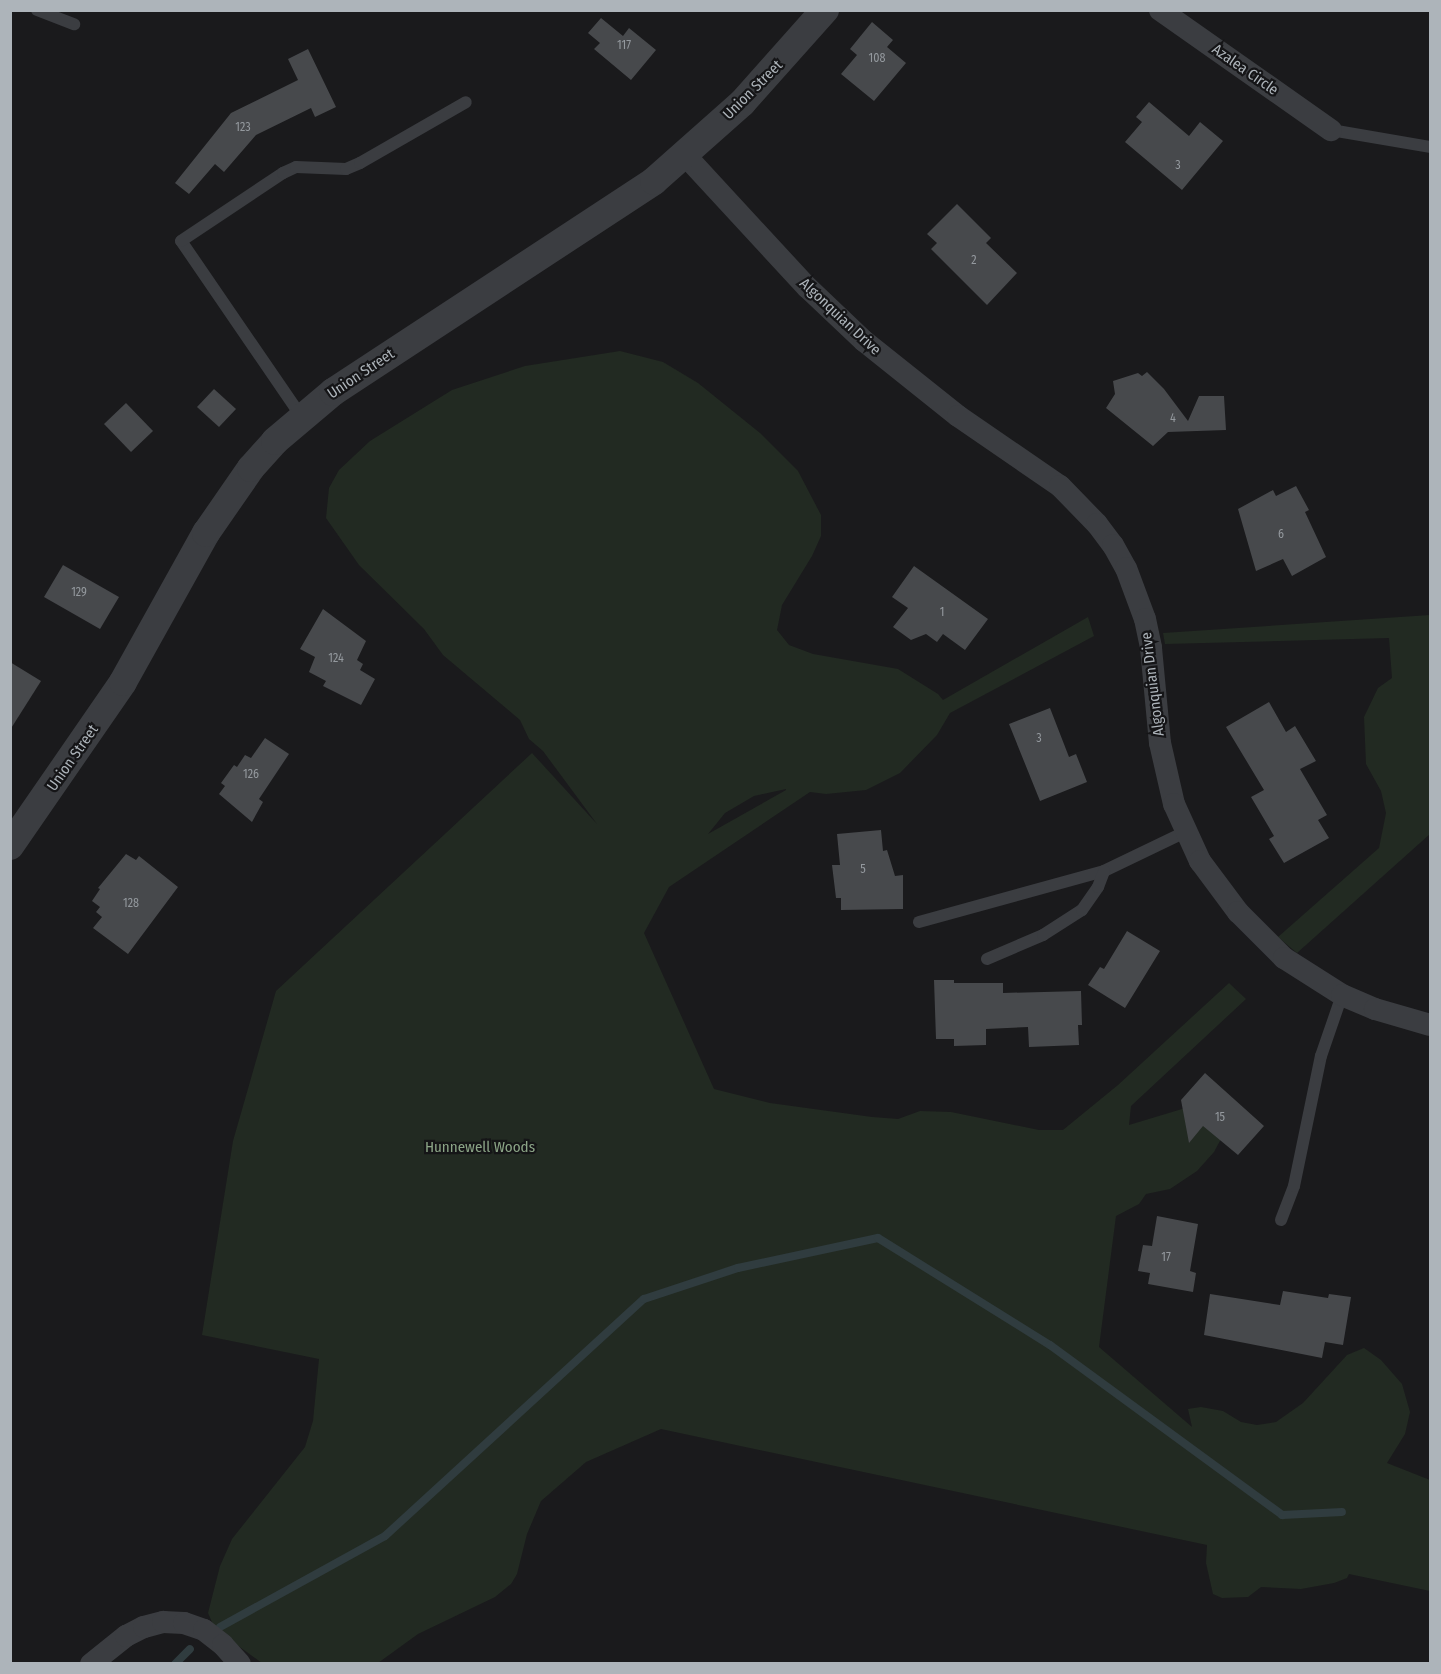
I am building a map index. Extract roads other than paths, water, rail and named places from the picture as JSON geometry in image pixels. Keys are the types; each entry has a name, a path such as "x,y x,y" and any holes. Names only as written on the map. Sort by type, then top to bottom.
{"street":[{"name":"Union Street","path":"10,846 107,708 206,533 257,461 301,416 365,370 617,208 685,155 770,74 825,10"},
{"name":"Azalea Circle","path":"1160,10 1331,130"},
{"name":"Algonquian Drive","path":"685,155 807,287 864,341 958,416 1060,486 1097,524 1113,545 1129,576 1145,619 1151,648 1165,773 1185,832 1200,861 1219,888 1259,935 1284,957 1342,995 1375,1010 1431,1025"},
{"path":"91,1664 126,1636 144,1627 163,1622 184,1623 204,1630 223,1645 240,1664"}],"lane":[{"path":"37,10 74,24"},
{"path":"301,416 181,241 283,173 296,167 346,169 466,102"},
{"path":"1331,130 1431,147"},
{"path":"919,922 1104,871 1185,832"},
{"path":"987,959 1043,935 1074,916 1091,898 1104,871"},
{"path":"1281,1220 1294,1186 1321,1056 1342,995"}],"waterway":[{"path":"220,1627 385,1536 644,1299 738,1268 878,1238 1050,1345 1282,1515 1342,1512"},
{"path":"175,1664 190,1649"}],"park label":[{"name":"Hunnewell Woods","path":"480,1148"}]}
